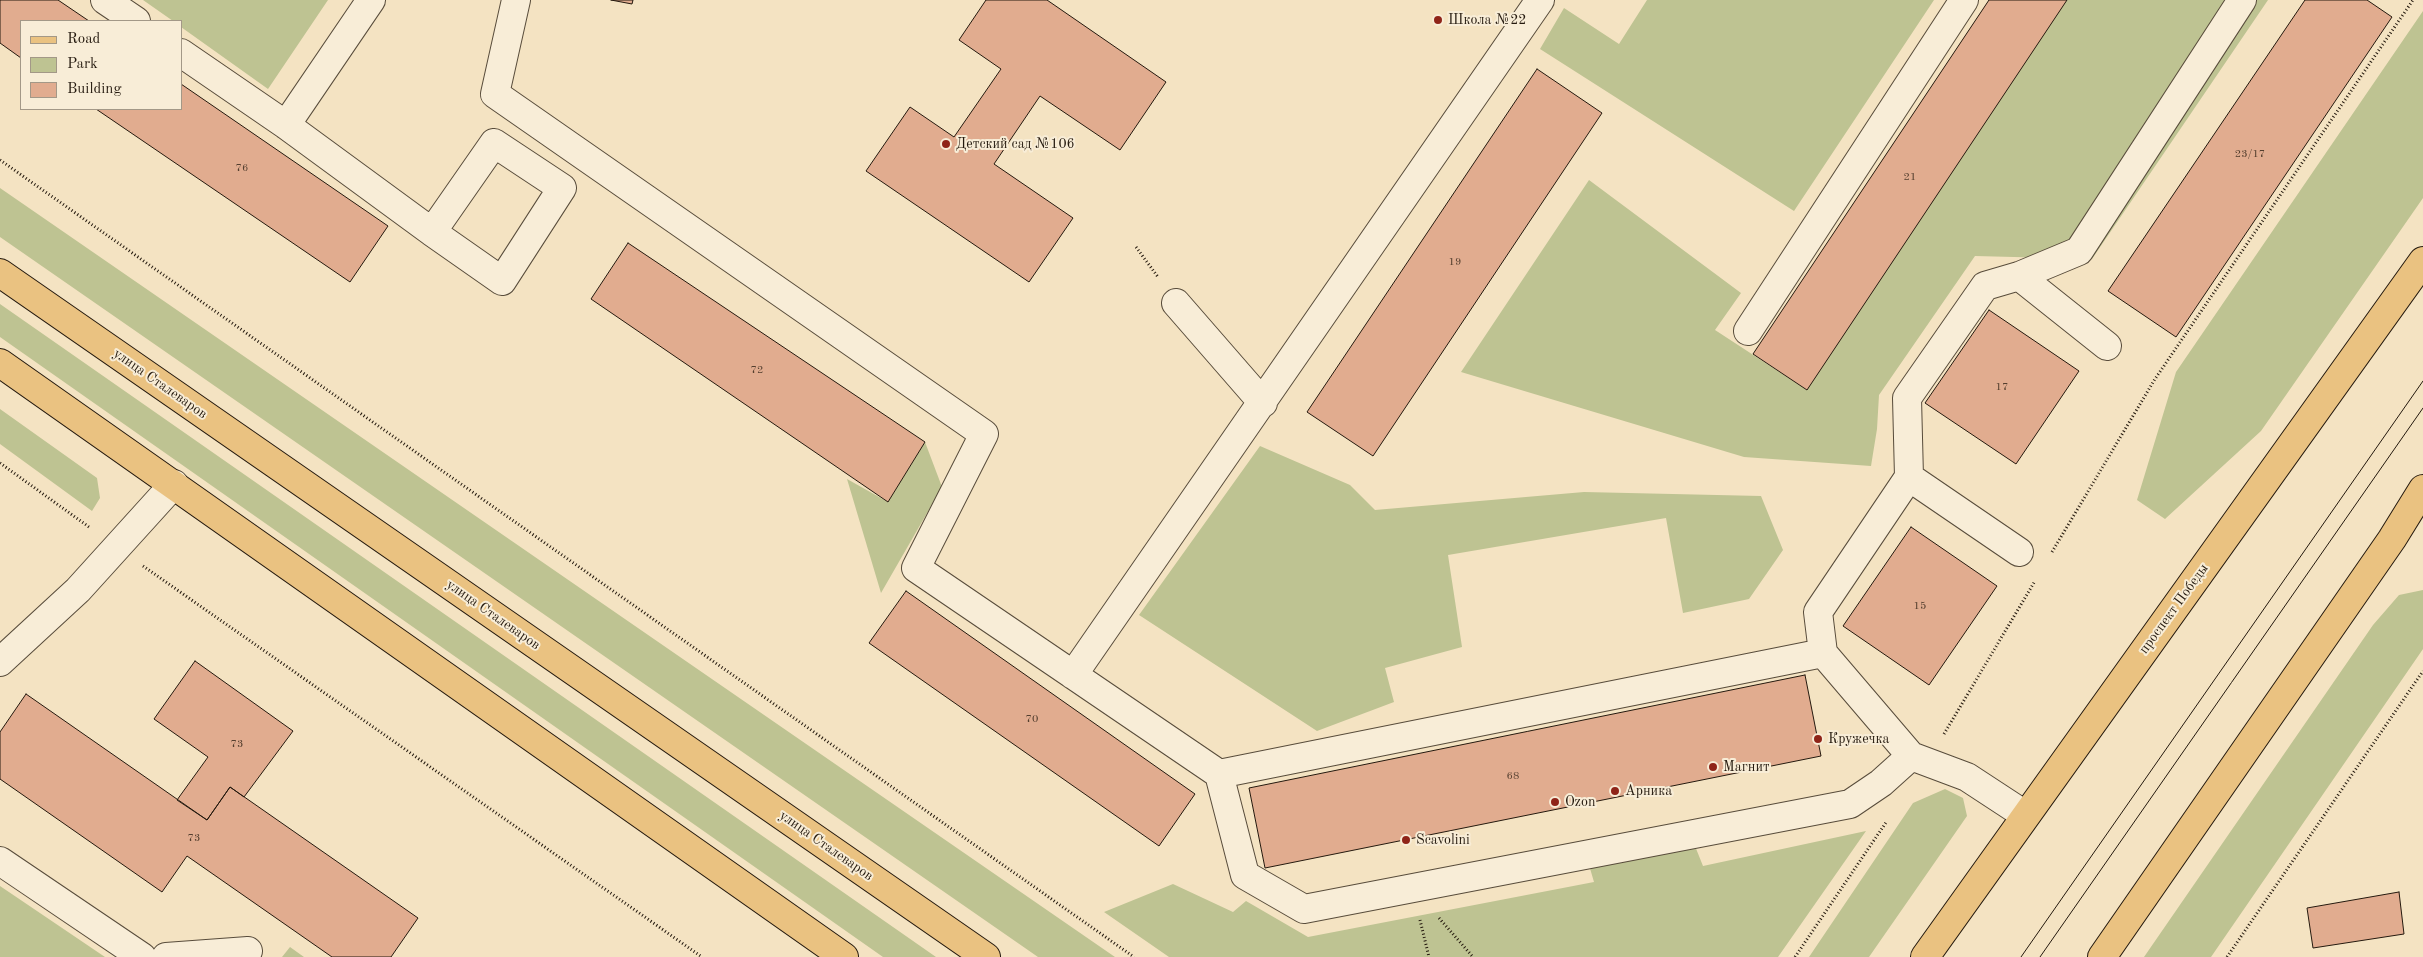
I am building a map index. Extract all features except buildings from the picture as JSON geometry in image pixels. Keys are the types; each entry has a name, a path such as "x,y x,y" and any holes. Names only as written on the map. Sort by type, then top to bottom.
{"main road":[{"name":"проспект Победы","path":"1925,957 2423,262"},
{"name":"улица Сталеваров","path":"0,273 986,957"},
{"path":"0,363 844,957"},
{"path":"2102,957 2386,547 2423,489"}],"street":[{"path":"105,0 135,20"},
{"path":"286,125 371,0"},
{"path":"516,0 495,94 984,434 916,568 1219,774 1245,874 1304,909 1850,804 1881,783 1911,756"},
{"path":"1073,675 1540,0"},
{"path":"1748,331 1964,0"},
{"path":"2025,815 1967,777 1911,756 1823,653 1818,612 1909,477 1908,398 1985,286 2019,276 2079,251 2242,0"},
{"path":"182,54 286,125 432,232 502,282 562,188 494,143 432,232"},
{"path":"2019,276 2107,346"},
{"path":"1176,303 1263,403"},
{"path":"1909,477 2019,552"},
{"path":"0,662 78,590 174,484"},
{"path":"1219,774 1823,653"},
{"path":"0,861 142,957"},
{"path":"166,957 248,951"}],"path":[{"path":"2155,379 2413,0"},
{"path":"0,160 1134,957"},
{"path":"0,463 118,548 702,957"},
{"path":"2227,957 2423,671"},
{"path":"1795,957 1889,818"},
{"path":"1413,887 1429,957"},
{"path":"1413,887 1473,957"}],"green space":[{"path":"143,0 328,0 268,89 182,28 182,20 172,20"},
{"path":"1647,0 1934,0 1794,211 1540,49 1564,8 1619,44"},
{"path":"2067,0 2268,0 2092,259 1975,256 1879,395 1877,429 1871,466 1744,457 1461,372 1589,180 1741,293 1715,330 1807,390"},
{"path":"2423,11 2423,198 2261,431 2165,519 2137,500 2176,372"},
{"path":"0,188 1115,957 1038,957 0,237"},
{"path":"0,304 936,957 883,957 0,337"},
{"path":"0,409 97,478 100,498 92,511 0,444"},
{"path":"925,442 942,487 881,593 847,479 888,502"},
{"path":"1260,446 1350,485 1375,510 1584,492 1761,496 1783,550 1749,599 1683,613 1666,518 1448,555 1462,647 1385,668 1394,702 1317,731 1139,615"},
{"path":"2423,590 2423,649 2211,957 2144,957 2373,625 2399,595"},
{"path":"1945,789 1963,798 1967,816 1869,957 1809,957 1913,803"},
{"path":"1866,831 1778,957 1169,957 1104,912 1173,884 1233,912 1246,901 1308,937 1594,882 1589,865 1693,841 1703,866"},
{"path":"0,886 105,957 0,957"},
{"path":"290,947 304,957 282,957"}],"tram line":[{"path":"2021,957 2423,381"},
{"path":"2040,957 2423,408"}],"place":[{"name":"Школа №22","path":"1438,20"},
{"name":"Детский сад №106","path":"946,144"},
{"name":"Кружечка","path":"1818,739"},
{"name":"Магнит","path":"1713,767"},
{"name":"Арника","path":"1615,791"},
{"name":"Ozon","path":"1555,802"},
{"name":"Scavolini","path":"1406,840"}]}
